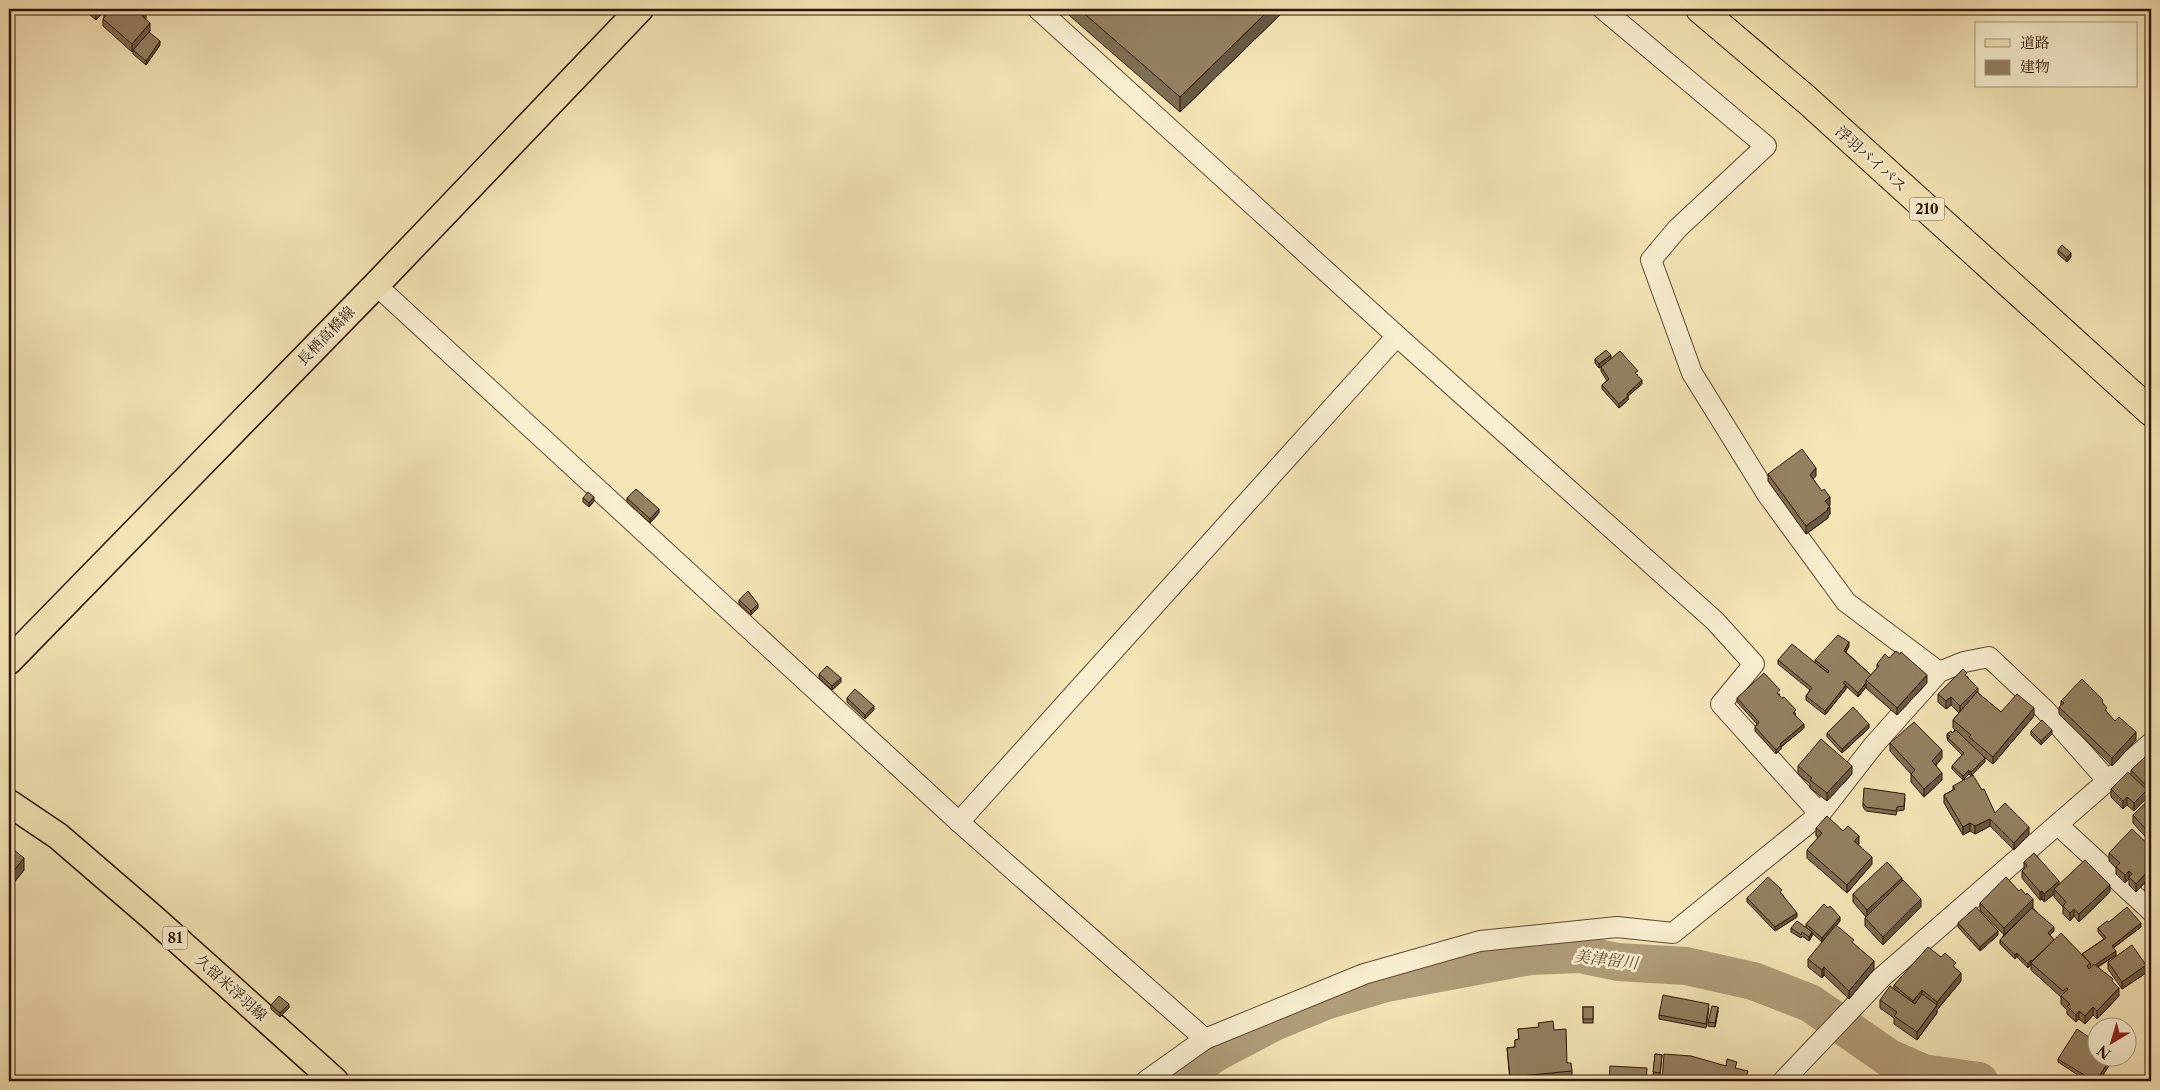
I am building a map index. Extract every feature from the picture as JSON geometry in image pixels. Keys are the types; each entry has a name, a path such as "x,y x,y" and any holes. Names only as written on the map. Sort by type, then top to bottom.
{"highway":[{"name":"浮羽バイパス","path":"1700,9 1807,100 2151,412"}],"main road":[{"name":"長栖高橋線","path":"9,661 376,285 640,9"},
{"name":"久留米浮羽線","path":"9,803 58,836 152,917 335,1081"}],"street":[{"path":"1038,9 1397,336 1715,621 1754,664 1721,704 1820,814"},
{"path":"1603,9 1766,146 1677,229 1651,260 1692,373 1767,494 1846,602 1939,672"},
{"path":"376,285 959,822 1205,1039"},
{"path":"959,822 1397,336"},
{"path":"1146,1081 1205,1039 1364,974 1480,941 1617,927 1673,933 1820,814 1873,746 1939,672 1964,662 1989,657 2045,710 2107,780"},
{"path":"1783,1081 1882,977 2151,743"},
{"path":"2058,825 2151,911"}],"building":[{"path":"107,9 143,9 146,12 142,16 150,23 132,44 103,19 107,14 104,12"},
{"path":"1079,9 1270,9 1180,97"},
{"path":"149,32 160,41 146,61 133,50"},
{"path":"2062,245 2071,253 2067,258 2058,250"},
{"path":"1606,350 1611,355 1599,364 1595,359"},
{"path":"1620,351 1638,371 1635,373 1642,380 1619,404 1602,385 1609,379 1601,367"},
{"path":"1802,449 1816,468 1810,475 1822,491 1824,489 1830,497 1825,501 1830,507 1828,510 1806,526 1768,474"},
{"path":"636,489 659,509 650,519 627,498"},
{"path":"588,492 594,497 589,503 583,498"},
{"path":"748,591 758,604 751,611 739,600"},
{"path":"1838,635 1849,642 1844,651 1871,675 1858,693 1845,681 1843,683 1846,685 1825,711 1806,696 1812,688 1778,660 1792,644 1828,673 1829,671 1815,660"},
{"path":"1896,651 1900,654 1901,652 1927,675 1897,708 1866,680 1879,666 1877,664 1885,654 1889,658"},
{"path":"827,666 841,678 832,686 819,674"},
{"path":"1963,669 1967,673 1965,675 1978,688 1960,706 1951,697 1946,701 1938,694"},
{"path":"1764,673 1780,690 1777,693 1782,698 1784,697 1796,710 1793,713 1804,724 1780,744 1776,750 1755,727 1759,722 1737,698"},
{"path":"2082,679 2103,700 2102,702 2107,708 2105,710 2115,721 2119,717 2136,732 2112,758 2059,707 2064,703 2061,701"},
{"path":"855,689 874,706 865,715 847,698"},
{"path":"1977,692 2001,712 2017,694 2034,708 1993,757 1969,737 1971,735 1953,720"},
{"path":"1853,707 1869,724 1842,749 1827,733"},
{"path":"2042,720 2052,730 2041,741 2031,731"},
{"path":"1914,722 1942,750 1932,761 1942,773 1924,789 1911,774 1915,770 1890,743"},
{"path":"1956,730 1985,758 1971,772 1969,770 1963,776 1952,766 1964,753 1948,738 1950,736 1947,734"},
{"path":"1821,739 1852,766 1827,793 1810,780 1812,778 1798,766"},
{"path":"2145,757 2151,764 2150,790 2131,770"},
{"path":"2128,772 2147,790 2134,803 2127,797 2123,801 2111,789"},
{"path":"1973,775 1982,790 1984,789 1995,813 2005,803 2029,827 2014,843 1990,819 1975,826 1970,823 1963,827 1944,795 1955,789 1953,786"},
{"path":"1864,788 1905,794 1904,806 1897,807 1896,811 1866,807 1863,803"},
{"path":"2151,798 2151,835 2133,815"},
{"path":"1827,816 1843,831 1848,826 1859,836 1854,841 1872,857 1847,885 1807,850 1822,833 1816,828"},
{"path":"2132,829 2151,847 2151,868 2136,884 2129,877 2132,874 2129,871 2125,875 2116,867 2120,863 2109,853"},
{"path":"9,846 24,858 12,873 9,871"},
{"path":"2034,853 2059,881 2044,894 2042,891 2040,892 2022,871 2027,866 2024,862"},
{"path":"2085,860 2110,885 2079,914 2074,909 2070,913 2063,906 2066,902 2054,889"},
{"path":"1887,862 1902,878 1867,910 1853,894"},
{"path":"2151,876 2151,889 2145,883"},
{"path":"1768,877 1782,890 1780,892 1797,913 1775,927 1747,898"},
{"path":"2006,877 2019,891 2021,889 2033,899 2004,928 1980,903"},
{"path":"1903,880 1921,899 1883,937 1865,918"},
{"path":"1824,904 1828,908 1830,906 1840,917 1822,938 1806,924"},
{"path":"1976,907 1998,931 1980,947 1958,923"},
{"path":"2127,907 2141,923 2112,946 2116,951 2091,967 2082,954 2106,938 2098,928 2107,921 2109,922"},
{"path":"2032,908 2054,927 2048,933 2054,940 2028,964 2017,953 2015,955 2000,940"},
{"path":"1797,921 1812,932 1809,937 1802,932 1801,935 1791,928"},
{"path":"1836,925 1874,961 1849,991 1824,967 1822,970 1808,959"},
{"path":"2061,933 2090,963 2087,966 2089,969 2094,964 2113,979 2112,981 2119,988 2097,1011 2093,1007 2085,1016 2079,1011 2076,1015 2067,1006 2070,1004 2061,996 2068,989 2066,988 2063,991 2031,963"},
{"path":"2132,945 2146,965 2122,982 2108,962"},
{"path":"1928,947 1941,957 1945,953 1956,963 1953,966 1961,973 1937,1002 1922,990 1913,1001 1894,985"},
{"path":"1890,986 1915,1004 1922,994 1937,1005 1917,1032 1894,1016 1897,1012 1880,1000"},
{"path":"1663,995 1709,1004 1706,1024 1659,1015"},
{"path":"279,996 289,1004 280,1013 271,1005"},
{"path":"1712,1006 1718,1007 1715,1023 1708,1022"},
{"path":"1583,1007 1593,1007 1593,1019 1583,1019"},
{"path":"1553,1021 1554,1030 1566,1029 1567,1063 1571,1063 1572,1071 1510,1077 1507,1048 1515,1047 1515,1040 1519,1039 1518,1029 1539,1027 1538,1023"},
{"path":"2077,1029 2088,1036 2088,1068 2104,1068 2096,1081 2094,1081 2058,1059"},
{"path":"1655,1054 1662,1055 1660,1073 1653,1072"},
{"path":"1664,1054 1691,1056 1726,1066 1727,1059 1737,1062 1735,1068 1748,1071 1745,1081 1662,1081"},
{"path":"1610,1066 1647,1068 1646,1081 1609,1081"}],"waterway":[{"name":"美津留川","path":"1173,1081 1217,1052 1274,1022 1328,1000 1386,983 1530,956 1579,954 1618,962 1686,966 1753,981 1810,1003 1889,1058 1923,1073 1979,1081"}]}
